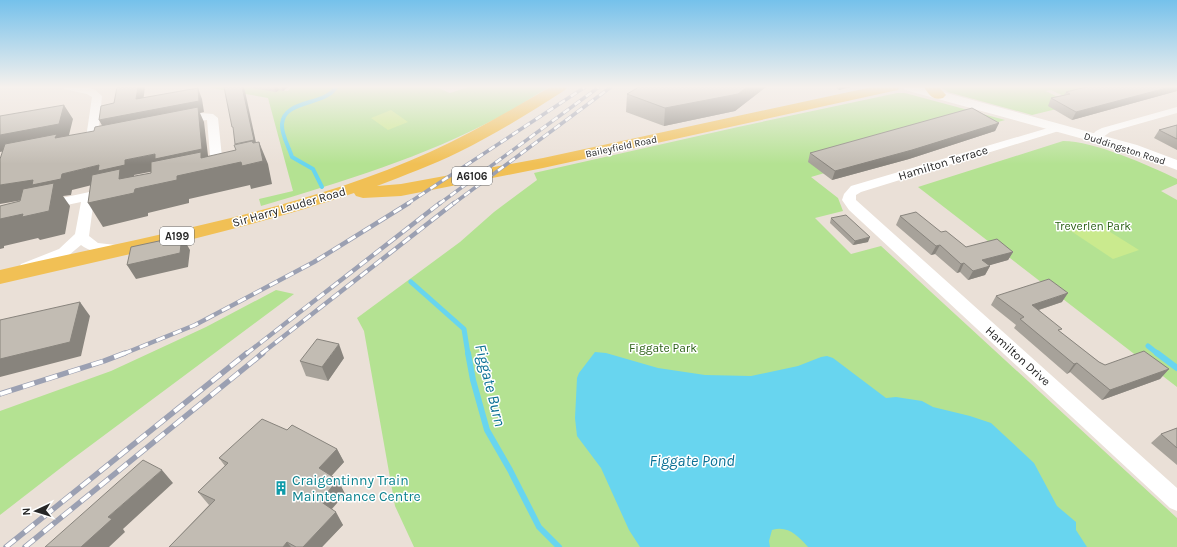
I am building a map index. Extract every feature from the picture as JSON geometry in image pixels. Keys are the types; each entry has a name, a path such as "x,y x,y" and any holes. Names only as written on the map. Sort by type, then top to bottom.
{"main road":[{"name":"Sir Harry Lauder Road","path":"3,277 255,217 348,190 405,169 456,146 519,113"},
{"name":"Baileyfield Road","path":"348,190 367,192 401,190 529,166 775,113"}],"street":[{"path":"94,113 88,139 107,135"},
{"name":"Duddingston Road","path":"1007,113 1145,153 1177,165"},
{"path":"1095,138 1106,130 1168,113"},
{"path":"173,122 202,116 209,116 212,118 217,167"},
{"name":"Hamilton Terrace","path":"860,212 852,205 849,199 850,194 856,189 1058,128"},
{"path":"202,171 232,164"},
{"path":"37,208 119,190"},
{"path":"88,196 82,236 86,243 94,247 122,249"},
{"name":"Hamilton Drive","path":"860,212 1177,501"},
{"path":"3,277 64,252 82,236"}],"green space":[{"path":"272,113 507,113 442,144 382,168 261,206 259,199 293,191"},
{"path":"385,113 395,113 408,122 388,130 371,118"},
{"name":"Figgate Park","path":"806,113 977,113 1005,120 811,177 838,198 843,211 815,218 851,254 881,246 1177,518 1177,547 414,547 395,506 364,331 357,318 460,242 494,212 537,180 534,173"},
{"path":"1023,113 1042,113 1032,115"},
{"name":"Treverlen Park","path":"1063,141 1076,142 1105,149 1177,179 1177,184 1161,191 1177,200 1177,387 918,187"},
{"path":"1091,220 1139,250 1113,259 1065,227"},
{"path":"276,290 294,294 71,460 0,515 0,411 111,371 206,327"}],"water":[{"name":"Figgate Pond","path":"595,352 606,353 658,368 705,375 751,376 798,366 821,357 827,356 833,358 886,398 896,397 922,401 933,407 991,423 1034,463 1057,506 1076,522 1076,530 1087,547 808,547 792,532 778,529 772,530 769,541 770,547 640,547 629,530 601,468 577,436 575,418 577,378 579,373"}],"building":[{"path":"20,113 62,113 59,124 0,135 0,116"},
{"path":"100,113 138,113 99,120"},
{"path":"170,113 199,113 202,149 155,159 155,154 125,160 125,165 98,171 99,165 62,174 61,179 32,185 33,180 0,185 0,159 5,144 57,134 55,138 94,131 95,127"},
{"path":"229,113 248,113 254,140 235,144"},
{"path":"956,113 980,113 999,123 912,150 835,171 810,153"},
{"path":"1177,125 1177,139 1159,130"},
{"path":"252,141 253,143 259,142 263,161 242,166 241,162 177,176 177,180 135,189 134,193 88,203 92,175 120,169 119,179 151,173 151,162 201,152 201,158 236,150 234,145"},
{"path":"54,183 49,211 22,217 23,214 0,219 0,206 20,201 23,189"},
{"path":"916,212 941,232 946,231 966,247 997,239 1013,252 982,260 990,266 973,271 964,263 961,264 940,245 936,246 900,216"},
{"path":"846,215 870,237 855,241 831,218"},
{"path":"182,236 180,253 127,265 131,247"},
{"path":"1049,279 1068,293 1032,305 1062,329 1058,330 1099,362 1105,365 1144,351 1169,369 1110,390 1077,363 1074,364 1020,319 1024,317 996,296"},
{"path":"80,302 70,342 0,359 0,320"},
{"path":"317,339 339,344 322,367 300,361"},
{"name":"Craigentinny Train Maintenance Centre","path":"262,419 287,430 292,425 337,449 319,468 338,480 320,501 336,512 303,547 296,547 287,542 283,547 169,547 215,500 198,492 228,463 219,458"},
{"path":"1177,428 1177,448 1161,434"},
{"path":"143,460 162,470 108,517 112,519 81,547 45,547"}],"waterway":[{"name":"Figgate Burn","path":"287,113 284,116 282,128 292,157 313,169 322,187"},
{"name":"Figgate Burn","path":"411,282 464,329 468,354"},
{"path":"1148,346 1158,354"},
{"name":"Figgate Burn","path":"468,353 473,380 487,430 510,470 539,527 559,547"},
{"path":"1157,353 1177,368"}],"railway":[{"path":"407,204 546,113"},
{"path":"439,204 564,113"},
{"path":"453,204 577,113"},
{"path":"123,354 195,325 314,262 409,203"},
{"path":"246,354 440,203"},
{"path":"261,354 454,203"},
{"path":"0,394 125,353"},
{"path":"6,547 247,353"},
{"path":"25,547 263,353"}],"place":[{"name":"Craigentinny Train Maintenance Centre","path":"281,488"}]}
